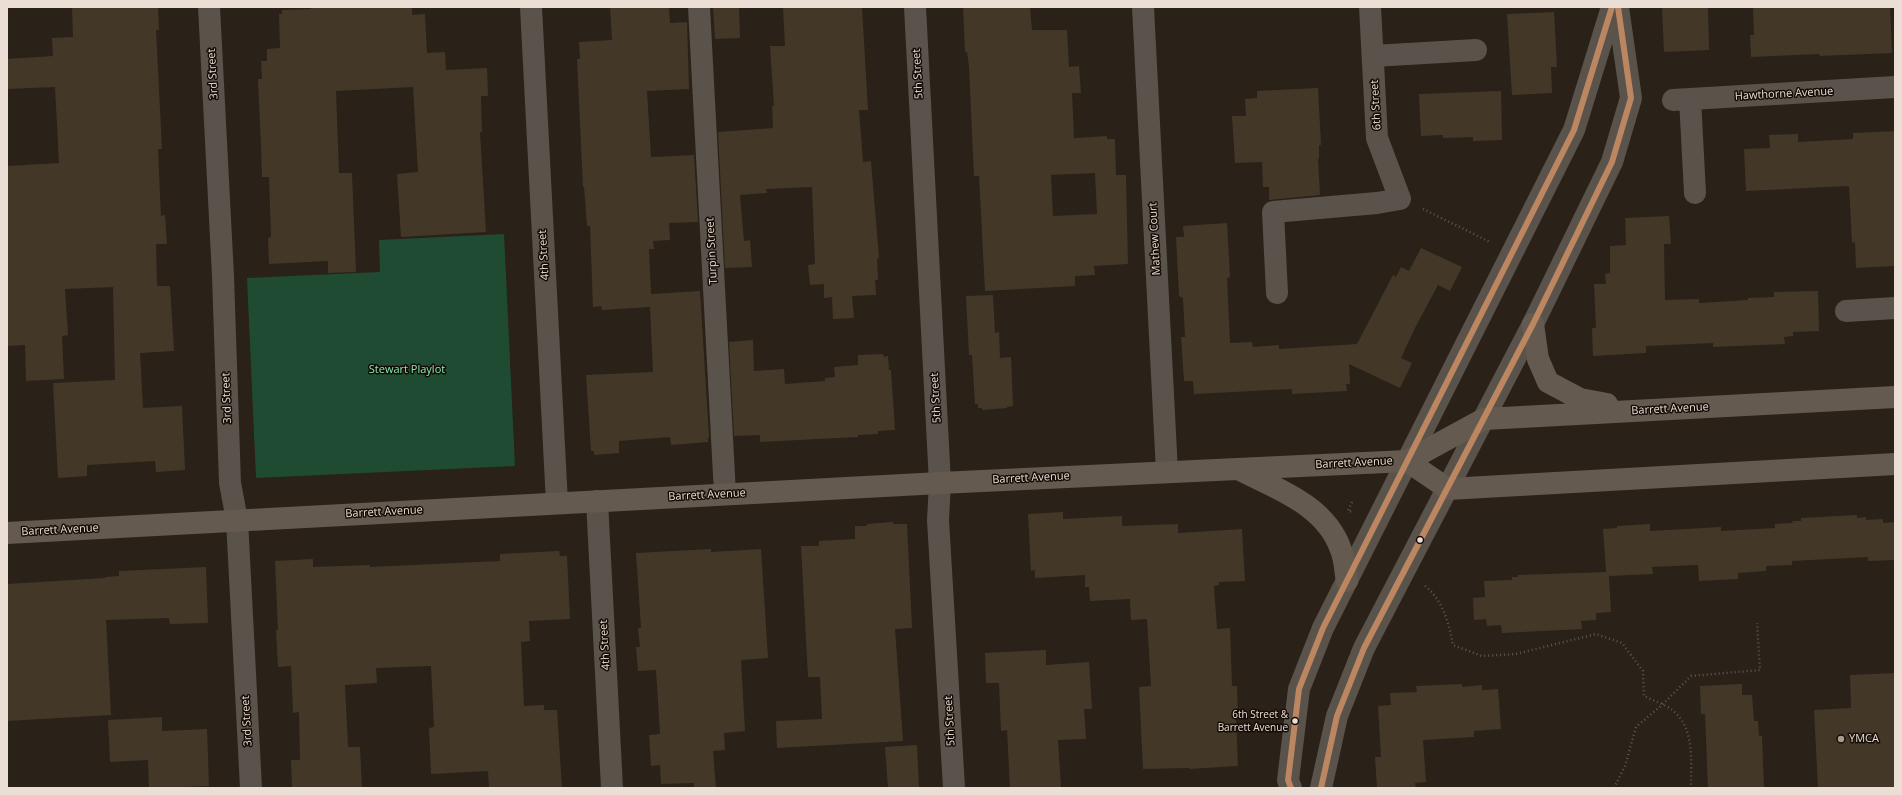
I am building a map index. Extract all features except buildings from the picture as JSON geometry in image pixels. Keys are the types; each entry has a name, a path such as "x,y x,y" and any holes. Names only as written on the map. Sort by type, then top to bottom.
{"main road":[{"path":"1533,324 1538,359 1548,382 1580,399 1640,410"},
{"name":"Barrett Avenue","path":"7,533 724,494 1237,468 1407,461 1484,419 1895,397"},
{"name":"Barrett Avenue","path":"1407,461 1448,489"},
{"path":"1448,489 1895,464"},
{"path":"1237,468 1304,502 1329,526 1341,550 1347,581"}],"street":[{"name":"3rd Street","path":"209,7 223,276 230,483 238,520 251,788"},
{"name":"4th Street","path":"531,7 557,503"},
{"name":"Turpin Street","path":"699,7 724,494"},
{"name":"5th Street","path":"914,7 940,483 938,520 954,788"},
{"name":"Mathew Court","path":"1143,7 1167,472"},
{"name":"6th Street","path":"1370,7 1377,138 1400,199"},
{"path":"1292,788 1288,780 1298,689 1322,628 1574,130 1612,7"},
{"path":"1321,788 1337,716 1364,648 1533,324 1612,162 1631,98 1618,7"},
{"path":"1373,56 1476,50"},
{"name":"Hawthorne Avenue","path":"1695,193 1682,100 1895,87"},
{"path":"1277,293 1273,212 1378,203 1400,199"},
{"path":"1846,311 1895,308"},
{"name":"4th Street","path":"597,501 612,788"}],"path":[{"path":"1400,199 1512,253"},
{"path":"1352,502 1348,511 1357,512"},
{"path":"1420,581 1431,590 1448,619 1453,646 1482,656 1516,654 1596,634 1622,643 1643,671 1644,696 1672,709 1685,724 1690,750 1691,788"},
{"path":"1614,788 1625,766 1636,727 1662,705 1692,676 1760,670 1757,623"}],"green space":[{"name":"Stewart Playlot","path":"504,234 515,466 256,478 247,278 380,272 379,240"}],"transit line":[{"path":"1291,788 1288,780 1299,689 1323,628 1574,130 1612,7"},
{"path":"1321,788 1337,716 1364,648 1533,324 1612,162 1631,98 1618,7"}],"place":[{"name":"6th Street & Barrett Avenue","path":"1295,721"},
{"name":"YMCA","path":"1841,739"}]}
